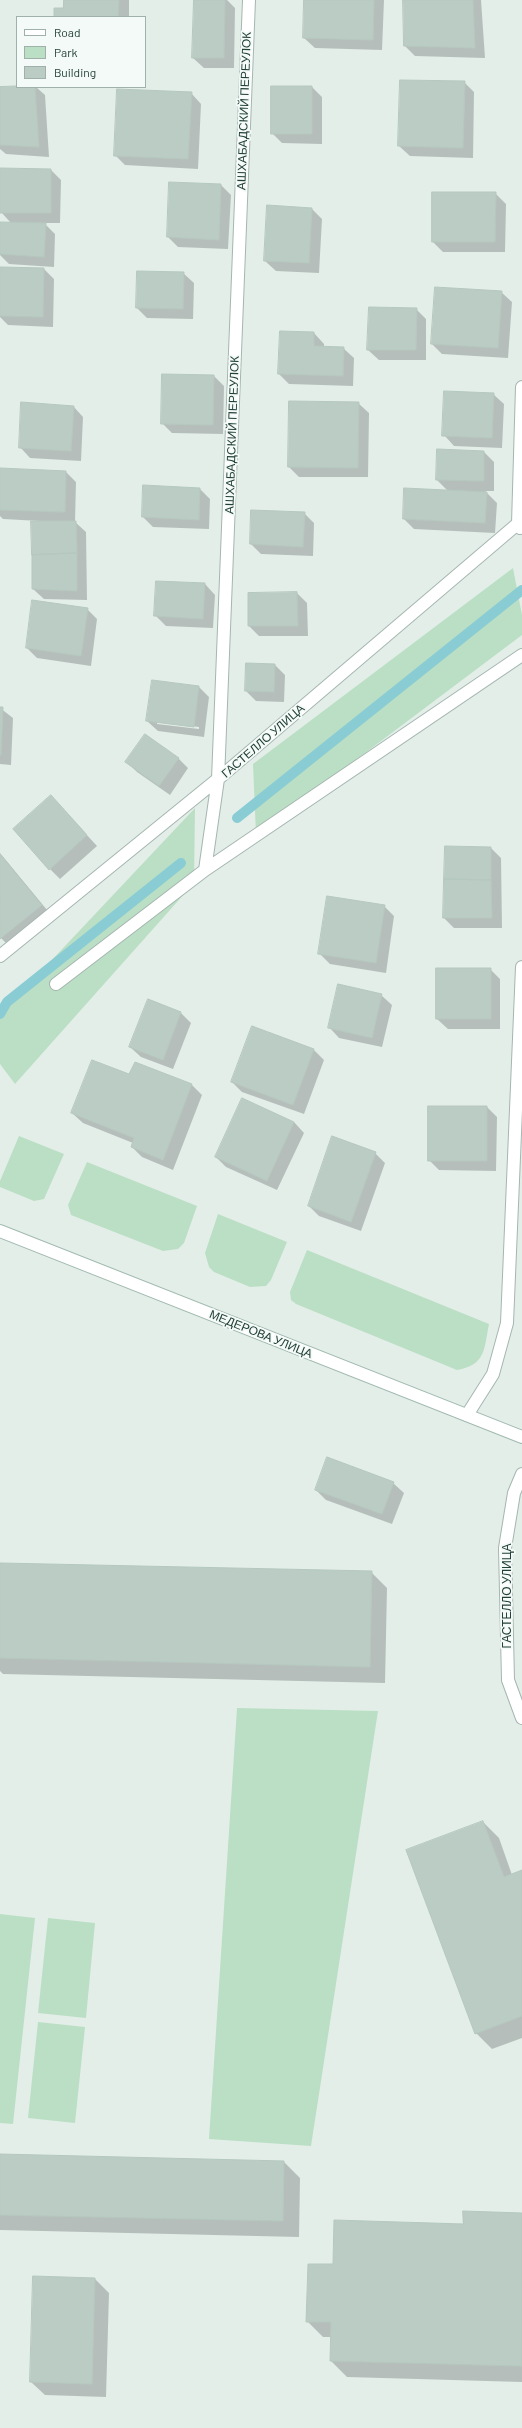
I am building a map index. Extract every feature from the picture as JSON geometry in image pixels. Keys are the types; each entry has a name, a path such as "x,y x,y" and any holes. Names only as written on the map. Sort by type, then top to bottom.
{"street":[{"name":"АШХАБАДСКИЙ ПЕРЕУЛОК","path":"205,870 218,780 249,0"},
{"path":"521,525 522,387"},
{"name":"ГАСТЕЛЛО УЛИЦА","path":"0,956 218,780 521,525"},
{"path":"56,984 205,870 522,655"},
{"path":"467,1415 493,1374 507,1323 522,967"},
{"name":"МЕДЕРОВА УЛИЦА","path":"0,1231 522,1437"},
{"name":"ГАСТЕЛЛО УЛИЦА","path":"522,1474 514,1493 505,1548 508,1680 522,1718"}],"green space":[{"path":"513,568 522,615 522,635 256,835 253,764"},
{"path":"195,808 194,883 15,1084 0,1064 0,1015"},
{"path":"19,1136 64,1154 44,1199 34,1201 0,1187 0,1181"},
{"path":"87,1162 197,1206 184,1243 178,1249 163,1251 71,1215 68,1205"},
{"path":"218,1214 287,1242 271,1280 266,1286 250,1287 214,1272 209,1267 205,1253"},
{"path":"307,1250 489,1324 484,1348 479,1360 466,1368 457,1370 296,1304 291,1300 290,1292"},
{"path":"237,1708 378,1711 311,2146 209,2139"},
{"path":"0,1914 35,1918 13,2124 0,2123"},
{"path":"48,1918 95,1923 86,2018 38,2013"},
{"path":"38,2022 85,2027 75,2123 28,2118"}],"building":[{"path":"64,0 119,0 118,16 54,16 54,8 63,8"},
{"path":"194,0 225,0 224,58 192,58"},
{"path":"304,0 374,0 373,40 303,38"},
{"path":"403,0 473,0 475,48 404,46"},
{"path":"400,80 465,81 463,148 398,146"},
{"path":"16,86 16,88 35,88 39,147 0,145 0,87"},
{"path":"271,86 312,86 312,134 271,134"},
{"path":"117,89 192,92 188,159 114,156"},
{"path":"0,168 51,169 51,213 0,213"},
{"path":"169,182 221,184 219,240 167,237"},
{"path":"432,192 496,192 495,242 432,242"},
{"path":"267,205 312,208 309,263 264,261"},
{"path":"0,222 46,223 44,257 0,254"},
{"path":"0,267 44,268 43,317 0,316"},
{"path":"137,271 184,272 183,309 136,308"},
{"path":"435,287 502,291 498,348 431,344"},
{"path":"369,307 417,308 416,350 367,350"},
{"path":"280,331 314,332 314,346 344,347 343,376 278,374"},
{"path":"162,374 214,375 213,425 161,424"},
{"path":"444,391 494,393 492,438 442,436"},
{"path":"289,401 359,402 358,468 288,467"},
{"path":"21,402 74,406 71,451 19,448"},
{"path":"437,449 484,451 484,481 436,480"},
{"path":"0,468 66,471 65,512 0,510"},
{"path":"143,485 200,488 199,520 142,517"},
{"path":"404,488 487,492 485,523 403,519"},
{"path":"251,510 305,512 303,547 250,544"},
{"path":"31,521 76,521 77,553 32,555"},
{"path":"77,553 77,591 32,589 32,555"},
{"path":"156,581 205,583 203,619 154,616"},
{"path":"297,592 298,626 248,626 248,593"},
{"path":"32,600 88,608 81,656 26,648"},
{"path":"246,663 275,664 274,692 245,691"},
{"path":"152,680 199,686 194,727 146,721"},
{"path":"0,707 3,707 1,755 0,755"},
{"path":"145,734 179,758 159,786 125,762"},
{"path":"51,795 87,835 49,870 13,829"},
{"path":"445,846 491,847 491,880 444,879"},
{"path":"0,854 42,905 0,939"},
{"path":"444,879 491,880 492,918 443,918"},
{"path":"327,896 385,905 376,963 318,954"},
{"path":"436,968 491,968 491,1019 436,1019"},
{"path":"338,984 382,994 372,1038 328,1028"},
{"path":"148,999 181,1012 163,1060 129,1047"},
{"path":"252,1026 314,1049 293,1105 231,1082"},
{"path":"92,1060 129,1074 135,1062 192,1084 163,1160 131,1147 134,1138 71,1113"},
{"path":"242,1098 294,1122 267,1181 215,1157"},
{"path":"428,1106 487,1106 487,1161 428,1161"},
{"path":"332,1136 376,1152 351,1222 308,1206"},
{"path":"327,1457 394,1482 382,1514 315,1490"},
{"path":"0,1563 372,1571 370,1667 0,1658"},
{"path":"483,1821 504,1877 522,1870 522,2016 475,2034 406,1850"},
{"path":"0,2154 284,2161 283,2221 0,2215"},
{"path":"463,2211 522,2213 522,2366 330,2361 331,2322 306,2322 308,2264 333,2264 334,2220 463,2224"},
{"path":"33,2276 95,2278 92,2384 30,2382"}],"waterway":[{"path":"237,818 522,590"},
{"path":"0,1014 7,1002 181,863"}]}
